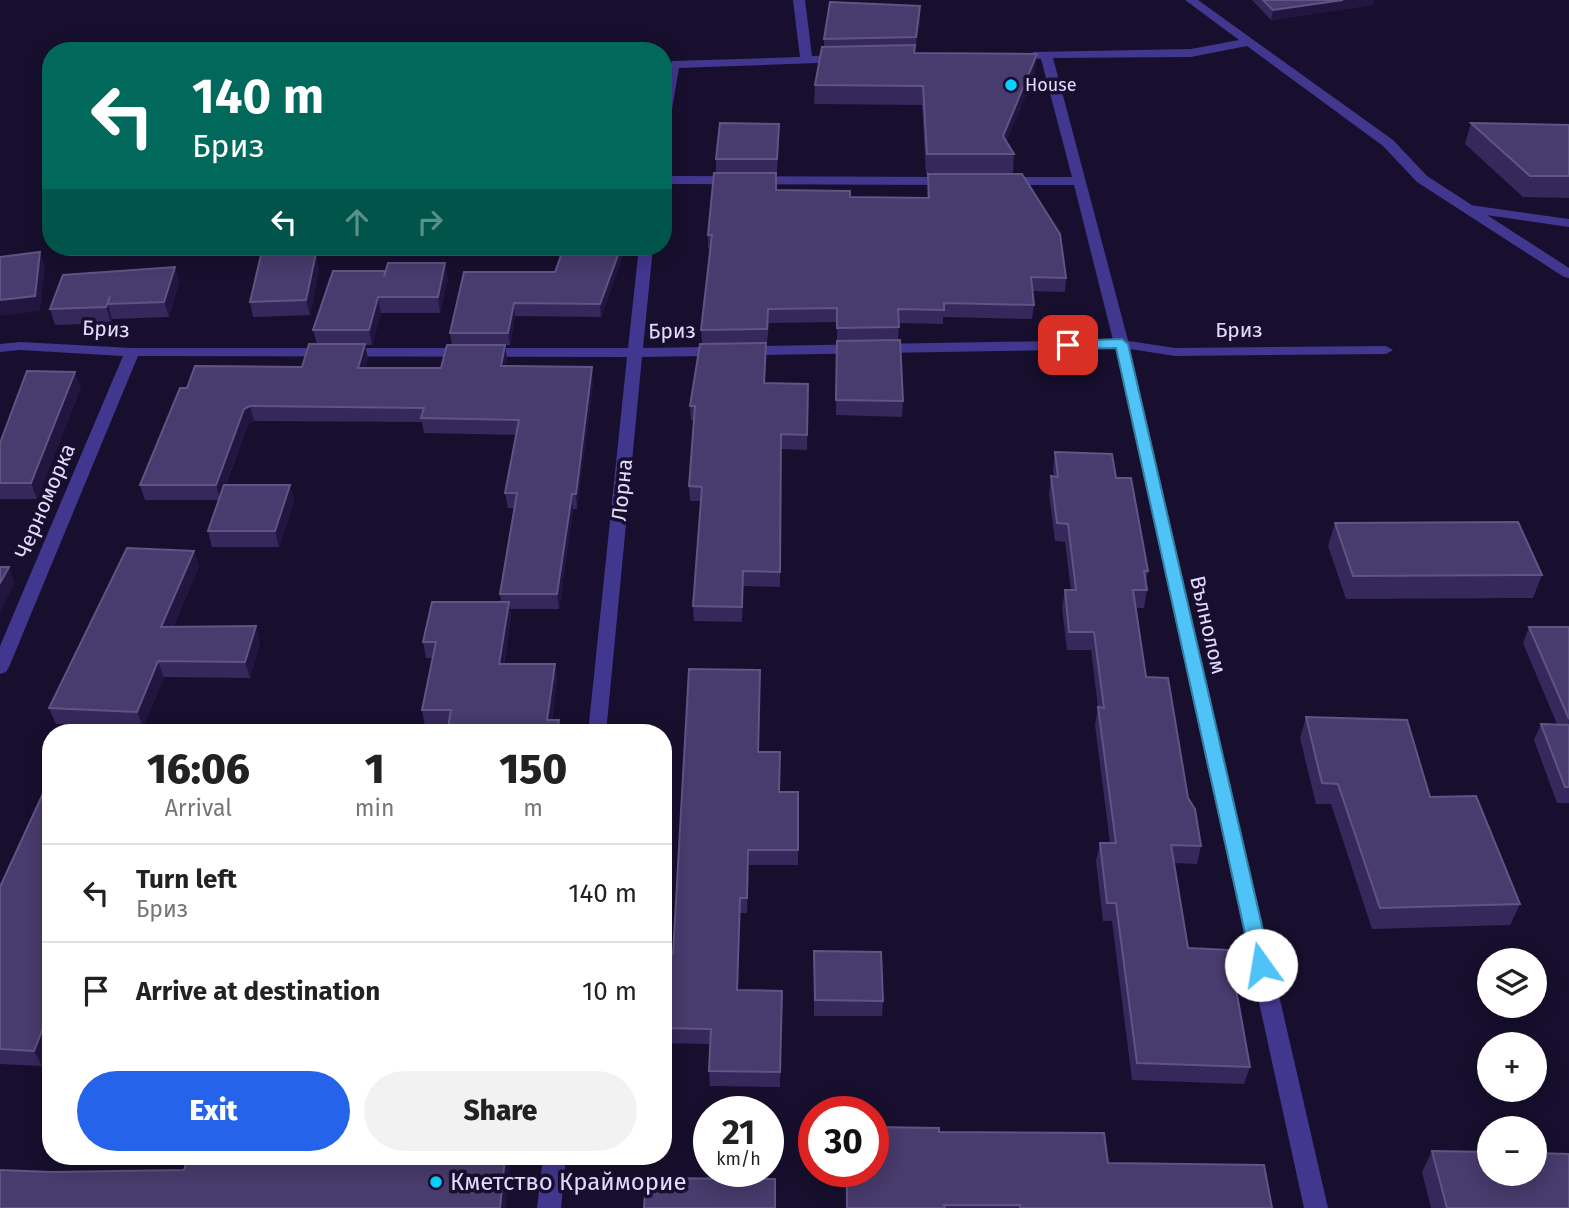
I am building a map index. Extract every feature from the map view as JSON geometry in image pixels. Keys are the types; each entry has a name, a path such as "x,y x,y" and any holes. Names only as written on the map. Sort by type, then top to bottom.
{"street":[{"path":"799,0 806,59"},
{"path":"1191,0 1388,143 1422,179 1569,274"},
{"path":"1020,55 1191,54 1250,42"},
{"name":"Вълнолом","path":"1046,55 1122,344 1316,1208"},
{"path":"672,68 676,64 860,58"},
{"path":"672,180 967,181"},
{"path":"995,181 1078,181"},
{"path":"1470,209 1569,223"},
{"name":"Лорна","path":"598,724 645,256"},
{"name":"Бриз","path":"0,348 20,346 132,352 636,353 1122,344 1175,352 1386,351"},
{"name":"Черноморка","path":"0,667 132,352"},
{"path":"549,1208 553,1165"}],"building":[{"path":"1263,0 1343,0 1273,10"},
{"path":"830,2 920,6 916,37 824,39"},
{"path":"915,45 914,53 1037,54 1003,136 1014,154 927,154 923,86 815,85 822,47"},
{"path":"720,123 779,124 777,159 716,159"},
{"path":"1471,123 1569,125 1569,176 1530,176"},
{"path":"714,173 776,173 776,190 850,191 850,197 929,198 928,174 1022,174 1060,234 1066,278 1031,277 1034,305 944,303 944,310 898,309 899,327 837,328 837,308 768,309 767,329 701,330 712,235 708,235"},
{"path":"40,252 35,296 0,300 0,257"},
{"path":"261,256 315,256 306,300 250,302"},
{"path":"561,256 618,256 600,304 514,303 508,333 450,333 464,272 555,272"},
{"path":"388,263 445,263 438,297 378,297 369,330 313,330 333,271 385,271 384,277"},
{"path":"175,267 164,302 108,304 110,296 106,307 50,309 63,275"},
{"path":"900,340 903,401 836,400 837,341"},
{"path":"766,343 764,383 808,384 807,435 781,434 780,572 743,571 742,607 693,606 702,487 689,486 695,406 690,406 700,344"},
{"path":"309,344 365,344 358,368 441,368 447,345 505,345 501,366 592,367 576,494 572,494 557,594 500,594 517,493 505,493 519,420 421,418 424,408 250,406 244,409 216,485 140,485 180,388 187,388 195,366 302,367"},
{"path":"27,371 75,372 31,483 0,483 0,443"},
{"path":"1055,452 1112,454 1116,478 1131,478 1148,571 1144,571 1147,590 1133,590 1146,677 1168,678 1188,798 1195,809 1201,846 1171,845 1188,948 1229,950 1250,1067 1137,1063 1116,903 1107,903 1100,843 1116,843 1098,707 1104,708 1094,632 1069,632 1065,590 1076,590 1068,524 1057,523 1051,476 1058,477"},
{"path":"224,485 290,485 275,531 208,531"},
{"path":"1518,522 1542,575 1353,576 1335,523"},
{"path":"127,548 194,551 161,627 256,626 245,662 158,661 137,712 49,708"},
{"path":"0,567 9,567 0,583"},
{"path":"432,602 509,602 499,664 555,664 547,720 559,720 558,724 449,724 451,710 422,710 436,642 423,642"},
{"path":"1529,627 1569,627 1569,719"},
{"path":"689,669 760,670 758,752 780,752 779,792 798,792 798,850 748,850 747,898 740,898 737,990 782,991 780,1072 709,1071 711,1029 672,1028 673,954"},
{"path":"1306,717 1407,720 1430,797 1476,796 1520,904 1380,908 1338,784 1322,783"},
{"path":"1541,724 1569,725 1569,787 1565,787"},
{"path":"42,796 42,1031 34,1051 0,1049 0,887"},
{"path":"814,951 881,952 883,1001 815,1000"},
{"path":"889,1127 939,1128 939,1132 1104,1133 1108,1163 1264,1165 1272,1208 1020,1208 1020,1205 944,1205 945,1208 847,1208 847,1187 889,1187"},
{"path":"1432,1151 1477,1152 1477,1186 1547,1186 1547,1153 1569,1154 1569,1208 1447,1208"},
{"path":"186,1165 504,1165 500,1208 0,1208 0,1170 184,1170"},
{"path":"646,1178 693,1178 693,1187 775,1187 775,1208 644,1208"}],"place":[{"name":"House","path":"1011,85"},
{"name":"Кметство Крайморие","path":"436,1182"}],"route":[{"path":"1068,345 1122,344 1261,965"}]}
